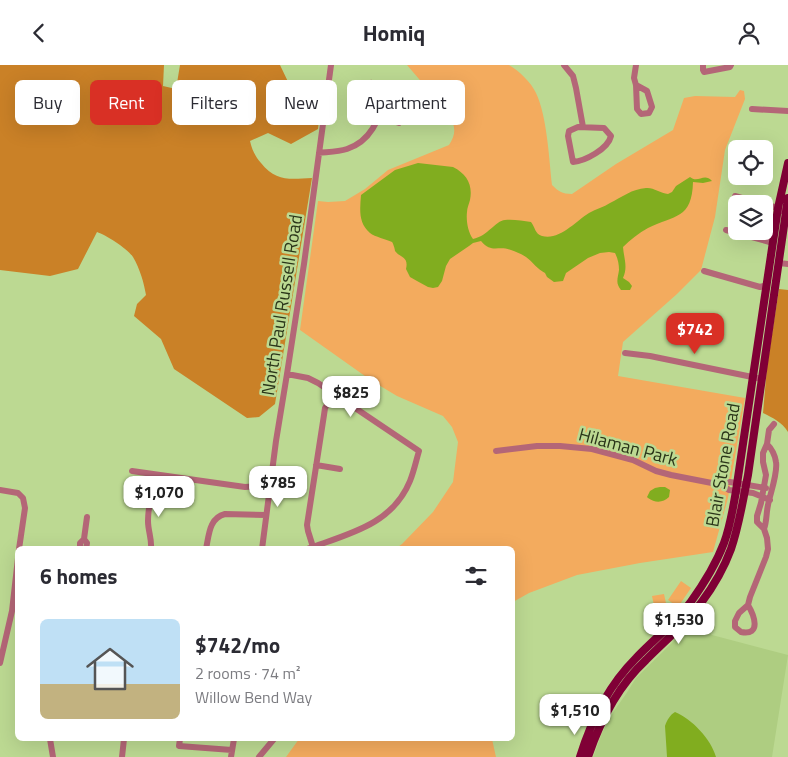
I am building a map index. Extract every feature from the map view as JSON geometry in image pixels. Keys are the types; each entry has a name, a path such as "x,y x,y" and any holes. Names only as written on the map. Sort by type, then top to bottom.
{"main road":[{"name":"Blair Stone Road","path":"758,378 766,294 764,286 788,163"},
{"name":"Blair Stone Road","path":"615,691 635,658 678,618 690,603 709,575 724,543 741,488 758,378 779,263 788,198"},
{"name":"Blair Stone Road","path":"583,757 588,732 599,709 685,623 711,588 731,550 741,511 741,488"},
{"path":"678,618 685,623"}],"street":[{"name":"North Paul Russell Road","path":"262,546 331,65"},
{"path":"564,65 573,76 583,127"},
{"path":"636,65 634,68 636,85"},
{"path":"703,65 704,71 730,67 731,65"},
{"path":"752,109 788,111"},
{"path":"319,153 340,151 354,146 366,137 374,125"},
{"path":"583,127 604,128 611,136 611,140 589,158 573,161 568,136 569,131 583,127"},
{"path":"773,207 787,213"},
{"path":"726,230 773,243"},
{"path":"779,263 788,264"},
{"path":"704,271 764,286"},
{"path":"625,353 758,378"},
{"path":"288,374 308,378 419,451 406,488 396,504 387,513 364,528 315,546"},
{"path":"310,546 307,525 325,408 334,394"},
{"path":"748,605 764,566 768,543 764,529 757,522 757,516 766,475 762,462 770,430 774,423"},
{"path":"764,529 776,470 773,451 767,444"},
{"name":"Hilaman Park","path":"496,451 537,446 592,449 627,458 656,471 671,475 722,485 729,490 741,488"},
{"path":"316,465 340,469"},
{"path":"132,471 245,487 259,486 269,489"},
{"path":"152,486 148,527 152,546"},
{"path":"741,488 772,488"},
{"path":"741,488 770,500"},
{"path":"0,490 18,493 23,497 25,508 19,546"},
{"path":"207,546 210,527 219,515 266,515"},
{"path":"80,546 84,539 87,517"},
{"path":"84,539 86,546"},
{"path":"0,663 12,611 15,584"},
{"path":"50,741 53,757"},
{"path":"122,757 124,741"},
{"path":"180,741 179,746 231,754 234,741"},
{"path":"259,757 272,741"}],"shaded area":[{"path":"0,65 164,65 163,86 172,88 172,125 256,125 256,80 178,80 180,65 280,65 287,80 266,80 266,125 318,125 318,129 291,144 268,133 250,141 257,158 272,173 284,178 312,178 275,404 259,417 247,418 174,369 161,339 134,316 137,304 146,295 133,257 127,250 106,236 97,232 78,269 50,276 0,270"},
{"path":"407,65 509,65 517,70 531,85 540,102 547,137 552,185 560,192 572,194 616,164 673,130 684,98 695,96 735,97 740,90 744,91 745,99 725,150 715,217 701,270 623,342 618,376 745,398 728,498 713,552 577,575 529,593 515,601 515,546 399,546 433,512 453,482 458,442 452,427 443,416 397,396 372,381 300,330 318,201 345,201 365,189 388,170 449,145 453,137 454,126 465,125 465,80 420,80"},
{"path":"418,163 453,167 462,173 468,181 471,195 467,211 467,223 473,239 483,235 501,221 508,220 531,222 536,232 540,235 555,236 589,213 636,190 649,188 668,194 690,177 693,179 706,178 712,181 703,183 693,182 689,203 680,214 645,230 623,247 625,267 623,278 632,286 630,290 621,290 618,285 619,266 615,253 600,253 588,258 566,273 563,281 554,282 523,255 511,250 488,247 481,241 473,243 450,259 442,281 438,287 433,288 410,277 406,269 405,259 395,251 392,242 370,233 363,225 361,215 361,195 395,170"},
{"path":"779,289 788,290 788,432 780,423 763,413 767,367"},
{"path":"660,487 670,490 667,499 656,501 647,497 650,491"},
{"path":"681,581 691,588 678,607 668,600"},
{"path":"664,594 669,617 657,620 652,596"},
{"path":"692,619 712,635 788,655 772,757 593,757 602,733 636,678 679,636"},
{"path":"675,712 688,719 700,730 710,743 716,757 667,757 665,726"},
{"path":"298,741 492,741 496,757 286,757"}]}
